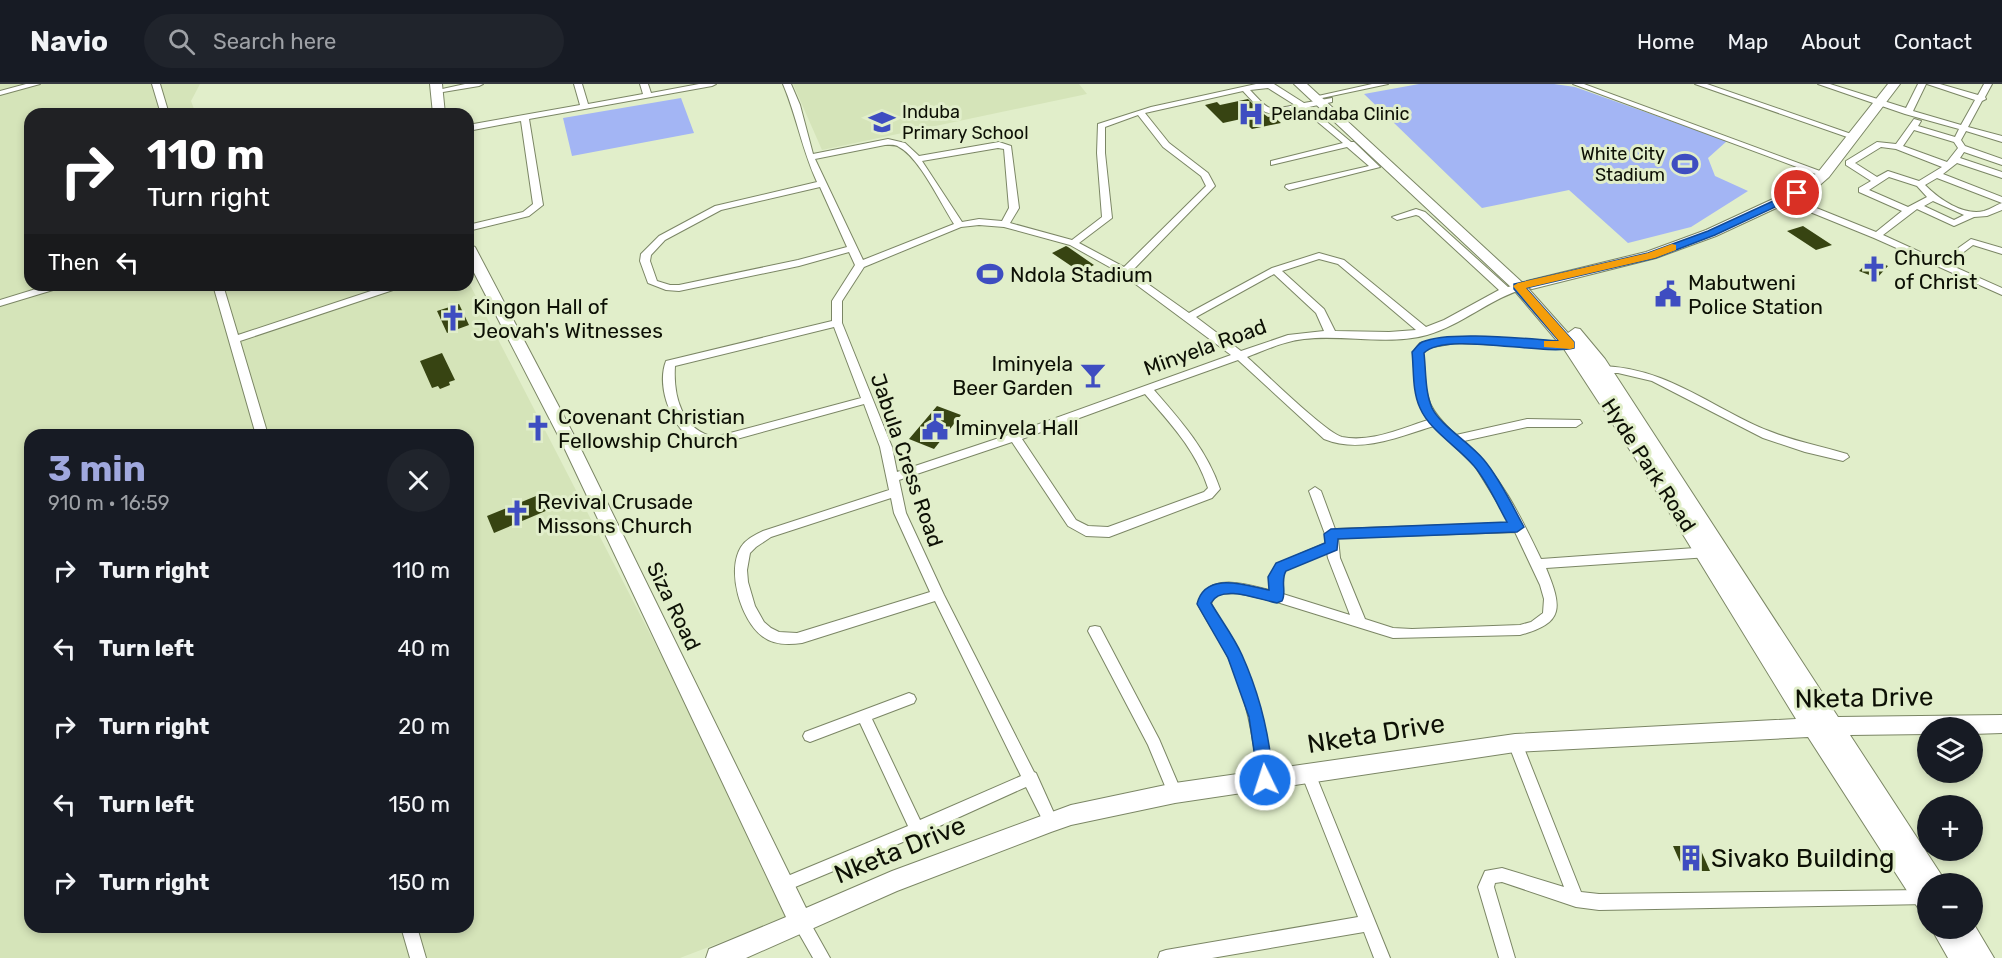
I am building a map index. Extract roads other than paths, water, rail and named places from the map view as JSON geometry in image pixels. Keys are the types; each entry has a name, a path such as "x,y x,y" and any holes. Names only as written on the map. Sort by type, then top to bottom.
{"street":[{"path":"0,93 36,84"},
{"path":"156,84 163,108"},
{"path":"439,108 437,88 479,84"},
{"path":"578,84 585,107"},
{"path":"644,84 648,96"},
{"path":"474,127 712,84"},
{"path":"787,84 796,105 810,157 860,265"},
{"name":"Hyde Park Road","path":"1300,84 1518,287 1572,330 1917,876"},
{"path":"1245,89 1265,110 1272,112 1317,98 1384,84"},
{"path":"1579,84 1824,174"},
{"path":"1699,84 1853,136"},
{"path":"1822,84 2002,139"},
{"path":"1397,217 1416,212 1422,214 1518,287 1652,255 1711,233 1808,188 1824,174 1894,84"},
{"path":"1908,112 1922,84"},
{"path":"1931,84 1982,99"},
{"path":"1920,184 1953,163 1964,128 1982,99 1988,84"},
{"path":"1073,243 1107,218 1101,126 1108,120 1270,85 1317,98 1351,144 1375,165 1374,169 1288,187"},
{"path":"1125,272 1211,186 1205,175 1166,145 1140,112"},
{"path":"1898,147 1921,116"},
{"path":"474,227 526,214 537,205 525,118"},
{"path":"1912,127 2002,162"},
{"path":"810,157 885,142 896,143 904,147 916,159 959,225"},
{"path":"1274,163 1351,144"},
{"path":"1876,180 1849,163 1880,144 2002,175"},
{"path":"916,159 999,145 1008,148 1014,208 1005,224"},
{"path":"1908,210 1862,190 1888,174 1920,184 1933,198 1970,216"},
{"path":"1937,175 2002,200"},
{"path":"822,184 718,208 662,238 646,254 645,261 653,283 669,288 679,288 799,263 852,248"},
{"path":"1877,236 1908,210 1933,198"},
{"path":"1786,199 2002,291"},
{"path":"1918,206 1954,223 1970,216 1992,213 2002,206"},
{"path":"1992,213 2002,217"},
{"path":"866,400 715,441 700,440 686,429 680,420 668,375 670,364 837,322 837,301 860,265 911,242 959,225 979,222 1005,224 1073,243 1125,272 1190,316 1240,356 1338,442 1360,443 1435,422"},
{"path":"1941,265 1971,242 2002,251"},
{"path":"1190,316 1275,270 1311,257 1333,258 1341,262 1425,332"},
{"name":"Siza Road","path":"474,263 569,441 801,923"},
{"path":"1275,270 1320,311 1332,336"},
{"name":"Hyde Park Road","path":"1518,287 1570,345 1596,370"},
{"name":"Minyela Road","path":"894,477 1015,437 1300,335 1387,336 1425,332 1490,296 1518,287"},
{"path":"0,303 40,291"},
{"path":"220,291 260,429"},
{"path":"235,339 381,291"},
{"name":"Jabula Cress Road","path":"837,322 886,447 900,513 938,595 1051,822"},
{"path":"1265,780 1257,717 1235,656 1204,604 1206,597 1215,590 1228,587 1277,597 1393,633 1520,630 1535,626 1550,615 1550,596 1536,564 1489,476 1456,439 1435,422 1426,407 1421,391 1418,352 1424,345 1456,340 1570,345"},
{"path":"1596,370 1633,371 1757,430 1815,452 1843,457"},
{"path":"1015,437 1072,523 1086,531 1109,532 1208,495 1214,489 1211,476 1190,441 1147,389"},
{"path":"1456,439 1527,423 1576,423"},
{"path":"1315,491 1331,540 1334,558 1360,623"},
{"path":"896,492 767,534 753,542 745,551 741,562 742,588 758,624 767,633 789,639 802,638 938,595"},
{"path":"1277,597 1275,577 1281,567 1331,540 1517,527"},
{"path":"1536,564 1712,552"},
{"path":"1095,631 1154,743 1175,793"},
{"path":"810,736 909,699"},
{"path":"864,716 917,830"},
{"name":"Nketa Drive","path":"718,958 892,882 1051,822 1071,815 1175,793 1515,743 1823,727 2002,724"},
{"path":"1515,743 1576,898"},
{"path":"1308,773 1382,958"},
{"path":"783,885 917,830 1030,778"},
{"path":"1507,958 1486,887 1490,876 1502,874 1576,898 1599,902 1917,895"},
{"path":"801,923 822,958"},
{"path":"1166,958 1369,923"},
{"path":"411,933 418,958"},
{"path":"1950,939 1962,958"},
{"path":"1970,939 1982,958"}],"place":[{"name":"Pelandaba Clinic","path":"1251,114"},
{"name":"Induba Primary School","path":"882,122"},
{"name":"White City Stadium","path":"1685,164"},
{"name":"Church of Christ","path":"1874,269"},
{"name":"Ndola Stadium","path":"990,274"},
{"name":"Mabutweni Police Station","path":"1668,294"},
{"name":"Kingon Hall of Jeovah's Witnesses","path":"453,318"},
{"name":"Iminyela Beer Garden","path":"1093,375"},
{"name":"Iminyela Hall","path":"935,427"},
{"name":"Covenant Christian Fellowship Church","path":"538,428"},
{"name":"Revival Crusade Missons Church","path":"517,513"},
{"name":"Sivako Building","path":"1691,858"}]}
